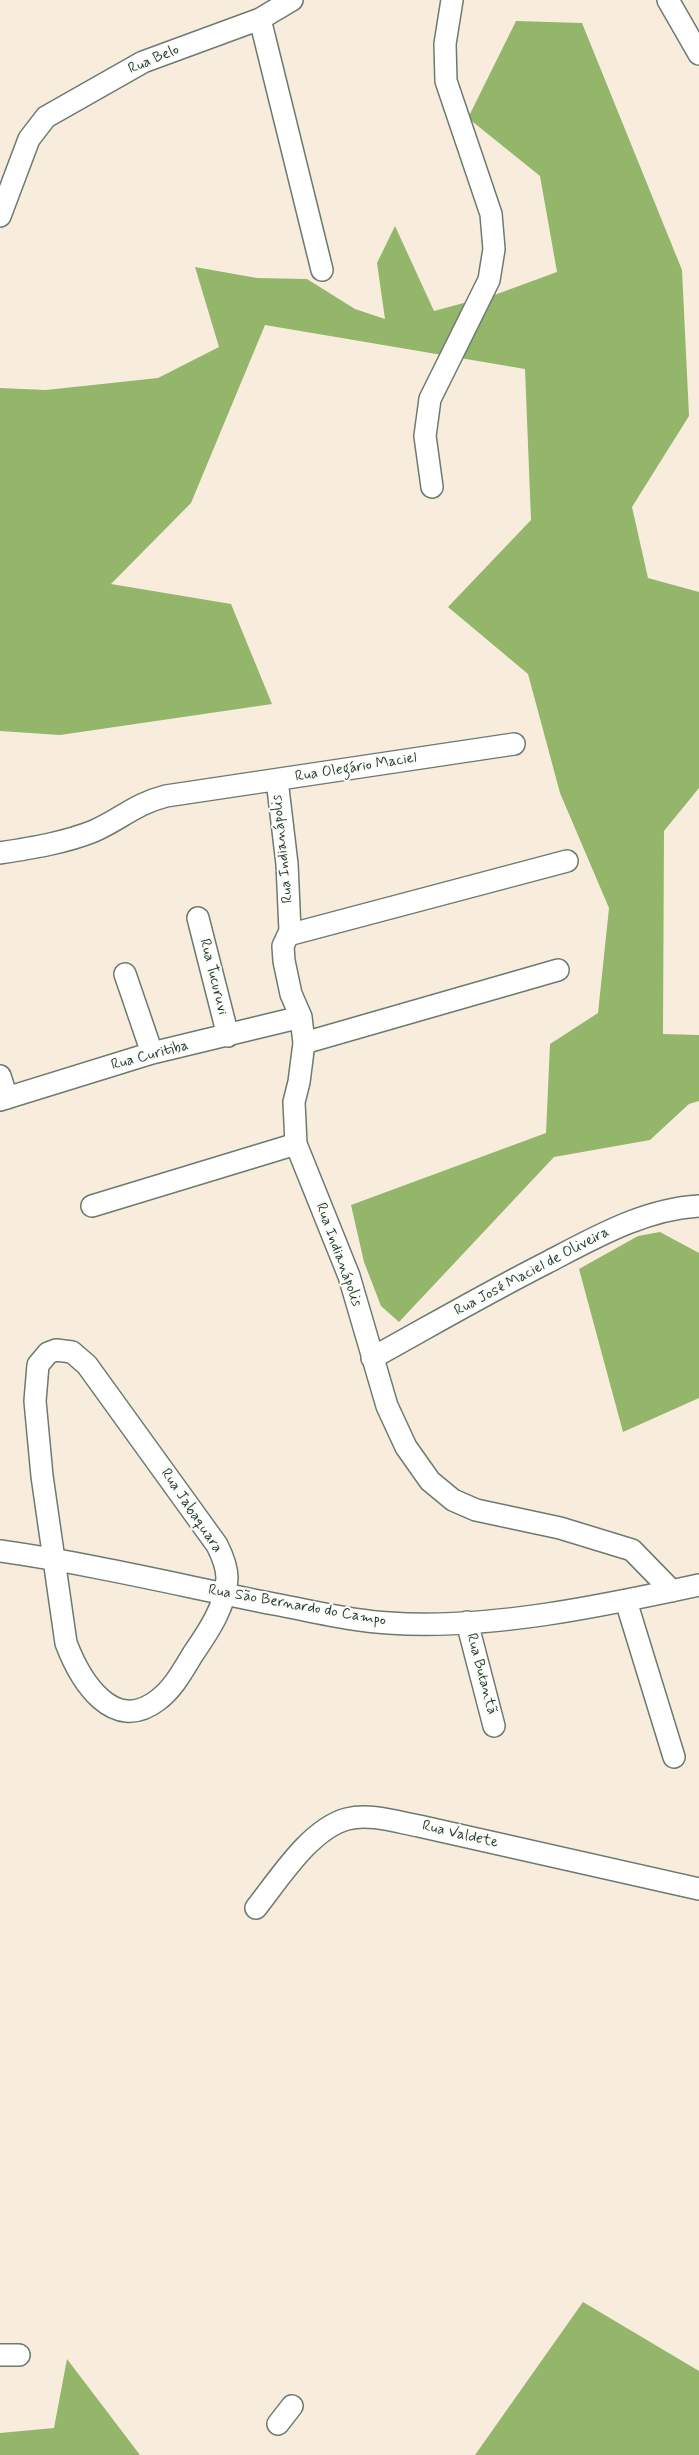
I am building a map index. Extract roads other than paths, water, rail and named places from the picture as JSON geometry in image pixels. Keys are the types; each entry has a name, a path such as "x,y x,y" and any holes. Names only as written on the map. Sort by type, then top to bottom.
{"street":[{"name":"Rua Belo","path":"0,216 29,138 46,117 143,62 260,20 292,0"},
{"path":"432,486 425,436 430,399 489,280 494,249 491,214 446,81 444,44 452,0"},
{"path":"668,0 699,54"},
{"path":"260,20 322,270"},
{"name":"Rua Olegário Maciel","path":"0,853 51,844 76,837 96,830 145,802 159,798 514,744"},
{"name":"Rua Indianápolis","path":"277,780 287,864 290,930 283,946 284,961 291,994 301,1017 304,1043 299,1082 294,1102 296,1144 349,1276 386,1406 406,1447 430,1482 453,1500 476,1510 560,1528 632,1550 672,1591"},
{"path":"288,936 567,861"},
{"name":"Rua Tucuruvi","path":"198,918 228,1036"},
{"path":"304,1043 558,970"},
{"path":"126,974 152,1053"},
{"name":"Rua Curitiba","path":"4,1099 152,1053 301,1017"},
{"path":"0,1076 4,1099"},
{"path":"92,1206 296,1144"},
{"name":"Rua José Maciel de Oliveira","path":"372,1358 504,1285 605,1233 631,1221 699,1206"},
{"name":"Rua Jabaquara","path":"64,1350 72,1352 97,1377 217,1545 227,1577 225,1594 210,1629 172,1686 158,1700 144,1708 129,1710 108,1706 87,1686 74,1666 66,1644 36,1431 35,1374 42,1358 48,1353 64,1350"},
{"name":"Rua São Bernardo do Campo","path":"0,1551 54,1559 225,1594 388,1623 424,1625 556,1612 626,1601 699,1585"},
{"path":"626,1601 674,1757"},
{"name":"Rua Butantã","path":"467,1622 494,1726"},
{"name":"Rua Valdete","path":"256,1908 308,1844 330,1826 348,1818 374,1817 419,1826 699,1889"},
{"path":"278,2424 292,2406"}]}
